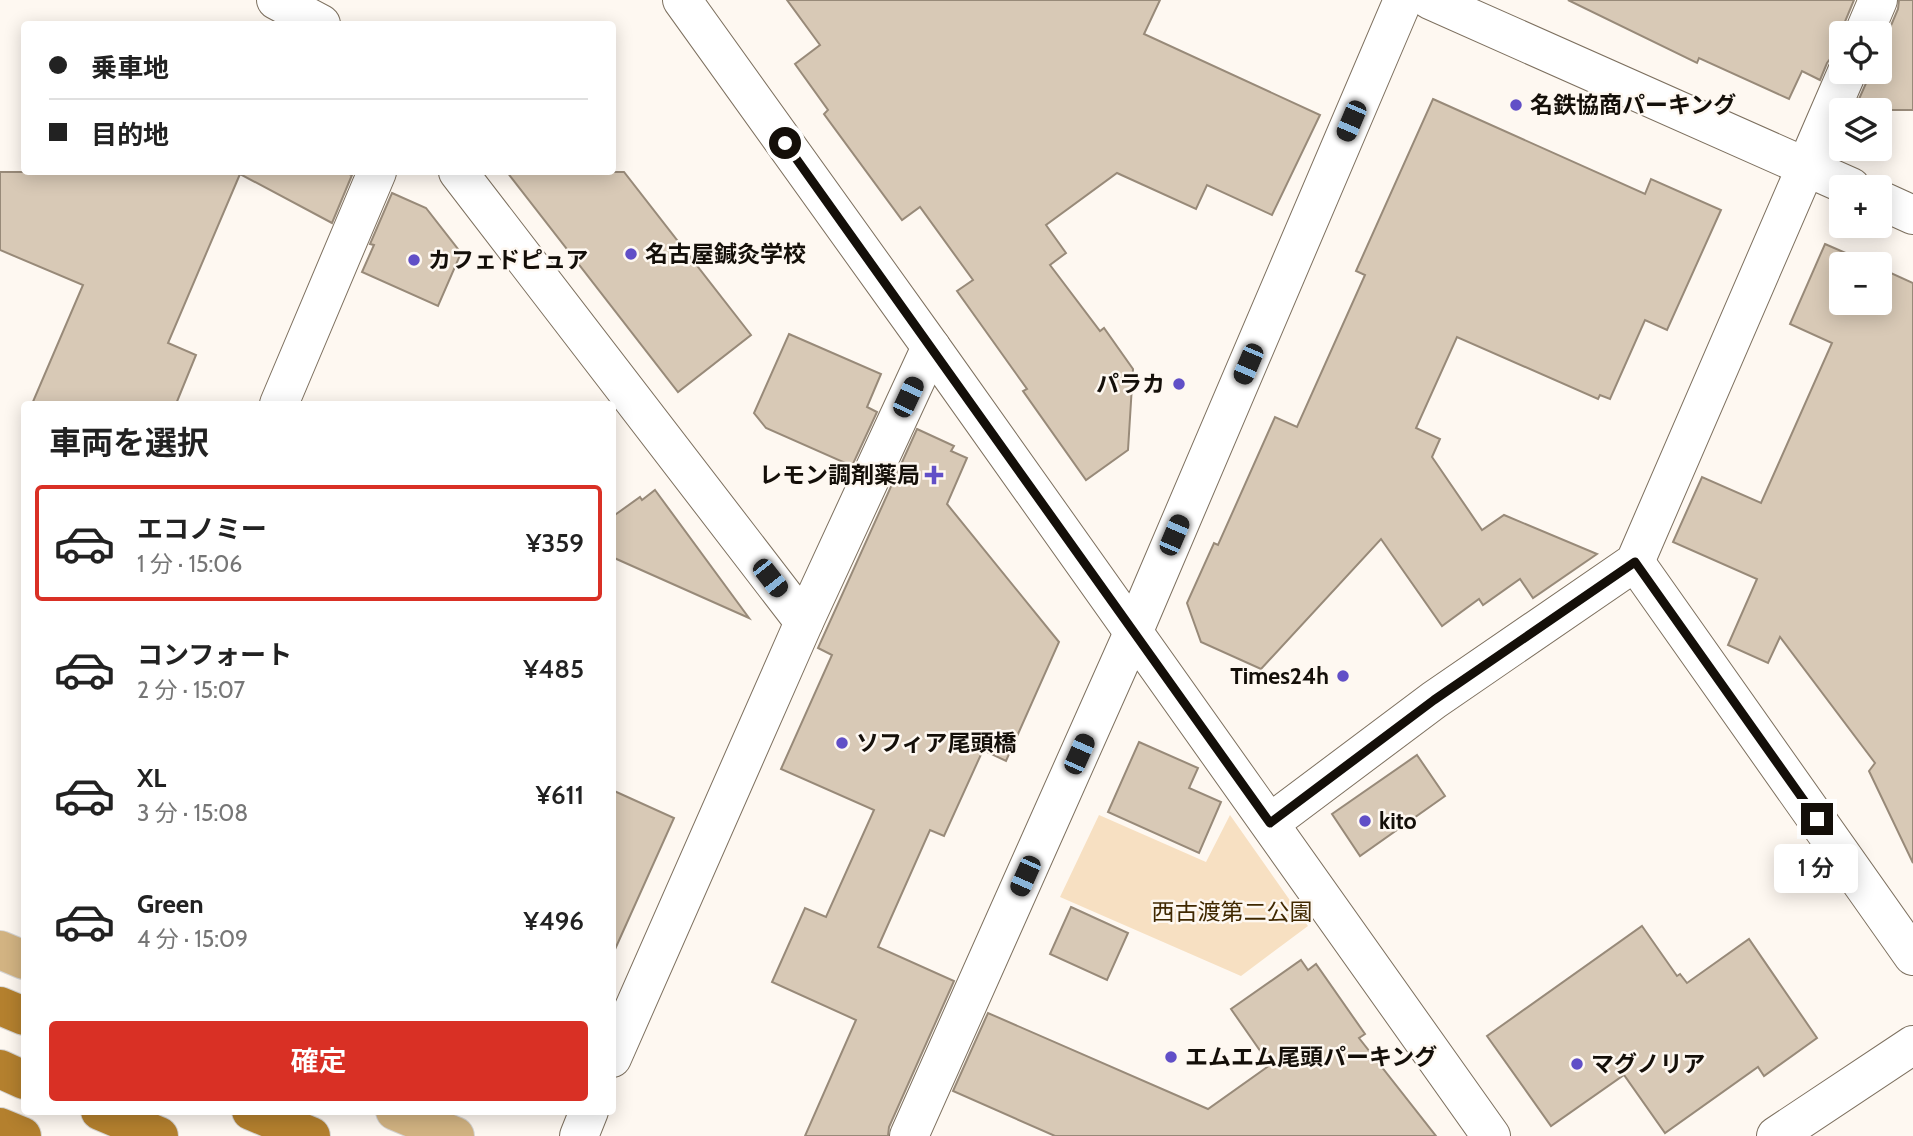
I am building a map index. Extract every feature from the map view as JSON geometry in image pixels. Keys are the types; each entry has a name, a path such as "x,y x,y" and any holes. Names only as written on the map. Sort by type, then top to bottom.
{"highway":[{"path":"0,1006 21,1016"},
{"path":"0,1069 21,1079"},
{"path":"109,1115 159,1136"},
{"path":"261,1115 311,1136"},
{"path":"0,1127 22,1136"}],"main road":[{"path":"0,950 21,959"},
{"path":"405,1115 455,1136"}],"street":[{"path":"276,0 315,21"},
{"path":"682,0 1491,1136"},
{"path":"909,1136 1133,633 1403,0"},
{"path":"1430,0 1829,177"},
{"path":"1869,21 1878,0"},
{"path":"1270,823 1434,700 1635,562 1842,84"},
{"path":"280,401 376,175"},
{"path":"460,175 804,622"},
{"path":"1892,205 1913,215"},
{"path":"616,1049 804,622 931,347"},
{"path":"1635,562 1913,956"},
{"path":"1776,1136 1913,1045"},
{"path":"579,1136 587,1115"}],"green space":[{"name":"西古渡第二公園","path":"1099,815 1206,862 1230,815 1308,926 1241,976 1060,897"}],"building":[{"path":"787,0 1160,0 1144,34 1320,115 1272,215 1207,185 1196,209 1117,173 1046,225 1066,253 1050,265 1100,331 1104,328 1133,369 1128,450 1086,480 1023,391 1027,389 957,291 973,280 920,207 902,220 824,114 828,110 795,64 820,45"},
{"path":"1568,0 1854,0 1845,21 1829,21 1829,60 1820,80 1802,71 1789,99 1699,58 1697,63"},
{"path":"1899,0 1913,0 1913,110 1892,110 1892,98 1859,98 1866,84 1892,84 1892,23"},
{"path":"1433,99 1645,194 1651,179 1721,210 1667,330 1645,320 1610,399 1600,395 1598,399 1457,337 1416,428 1440,439 1432,457 1482,530 1504,515 1597,554 1533,598 1520,579 1483,605 1479,599 1442,626 1381,539 1261,669 1201,642 1187,603 1214,543 1218,545 1275,417 1297,427 1365,275 1356,271"},
{"path":"0,172 21,172 21,175 240,175 168,343 196,355 177,401 33,401 83,285 0,250"},
{"path":"616,172 624,172 751,335 678,392 509,175 616,175"},
{"path":"242,175 352,175 332,223"},
{"path":"392,193 426,208 461,253 438,306 362,272 374,245 370,244"},
{"path":"1825,244 1843,252 1829,252 1829,315 1892,315 1892,273 1913,283 1913,863 1869,771 1875,763 1780,637 1768,663 1728,645 1757,579 1673,542 1702,477 1761,503 1832,343 1790,324"},
{"path":"789,334 881,374 867,407 877,412 852,466 766,428 754,413"},
{"path":"917,429 954,446 951,451 967,458 947,504 1059,642 1006,761 983,750 944,836 930,830 878,947 954,981 889,1127 888,1136 805,1136 856,1020 772,982 805,908 826,917 874,810 781,769 832,655 818,648"},
{"path":"655,490 749,618 616,559 616,514 640,497 642,500"},
{"path":"1139,742 1198,768 1189,788 1221,802 1199,853 1108,812"},
{"path":"1417,755 1445,796 1360,856 1332,814"},
{"path":"616,792 674,818 616,947"},
{"path":"1071,907 1128,933 1107,980 1050,954"},
{"path":"1642,926 1677,976 1680,974 1687,983 1749,939 1817,1038 1764,1076 1758,1067 1665,1133 1624,1075 1551,1126 1487,1036"},
{"path":"1301,960 1308,970 1316,964 1365,1034 1359,1038 1436,1136 1055,1136 953,1091 988,1013 1208,1109 1270,1065 1231,1009"}],"place":[{"name":"名鉄協商パーキング","path":"1516,105"},
{"name":"名古屋鍼灸学校","path":"631,254"},
{"name":"カフェドピュア","path":"414,260"},
{"name":"パラカ","path":"1179,384"},
{"name":"レモン調剤薬局","path":"934,475"},
{"name":"Times24h","path":"1343,676"},
{"name":"ソフィア尾頭橋","path":"842,743"},
{"name":"kito","path":"1365,821"},
{"name":"エムエム尾頭パーキング","path":"1171,1057"},
{"name":"マグノリア","path":"1577,1064"}],"route":[{"path":"785,143 1270,823 1434,700 1635,562 1817,819"}]}
